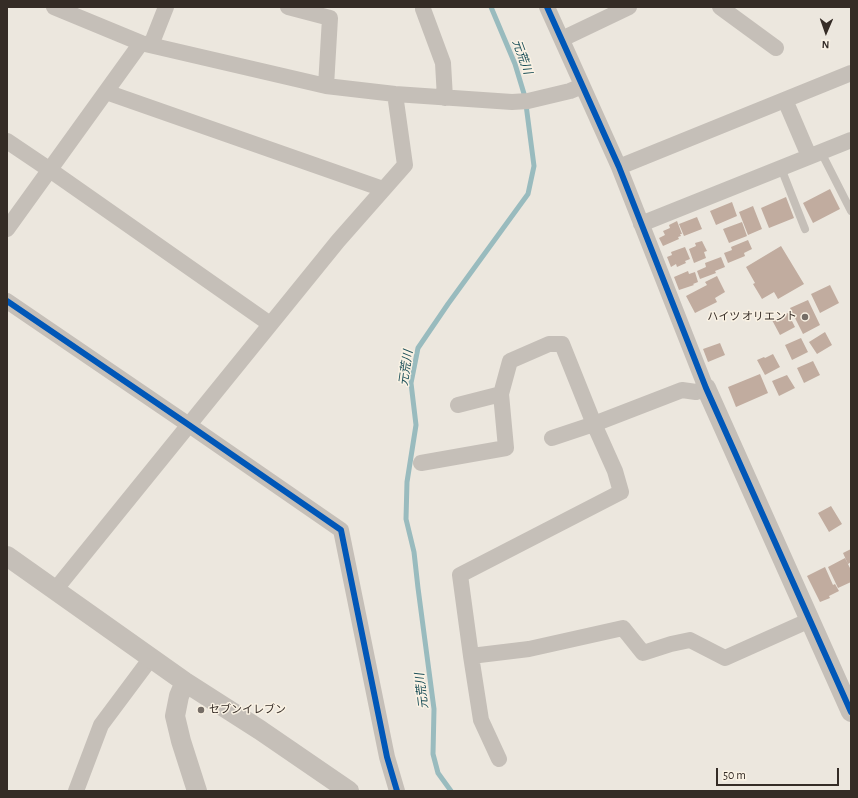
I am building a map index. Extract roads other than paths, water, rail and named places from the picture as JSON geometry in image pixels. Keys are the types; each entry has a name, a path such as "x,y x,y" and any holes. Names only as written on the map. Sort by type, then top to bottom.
{"street":[{"path":"54,7 146,44 326,86 395,94 520,102 570,92 582,86"},
{"path":"7,229 106,92 146,44 166,7"},
{"path":"288,7 330,18 326,86"},
{"path":"547,7 619,167 706,388 851,712"},
{"path":"562,39 629,7"},
{"path":"720,7 776,48"},
{"path":"423,9 443,63 445,98"},
{"path":"619,167 851,73"},
{"path":"106,92 383,189"},
{"path":"55,590 338,241 405,165 395,94"},
{"path":"785,100 815,154"},
{"path":"641,224 851,140"},
{"path":"7,141 270,324"},
{"path":"7,301 340,530 387,757 397,791"},
{"path":"421,463 506,448 501,394 510,361 549,344 562,344 615,472 621,492 460,575 481,720 499,759"},
{"path":"552,438 594,424 682,390 696,392 706,388"},
{"path":"458,405 501,394"},
{"path":"7,556 185,682 260,730 349,791"},
{"path":"471,656 529,649 623,628 643,653 671,644 690,640 725,658 810,620"},
{"path":"76,791 100,725 151,658"},
{"path":"185,682 179,696 175,716 181,741 197,791"}],"lane":[{"path":"815,154 851,211"},
{"path":"781,168 805,229"}],"waterway":[{"name":"元荒川","path":"451,791 438,773 433,754 434,709 414,552 406,519 407,482 416,425 411,383 418,348 528,194 534,166 525,97 515,64 491,7"}],"place":[{"name":"ハイツ オリエント","path":"805,317"},
{"name":"セブンイレブン","path":"201,710"}]}
